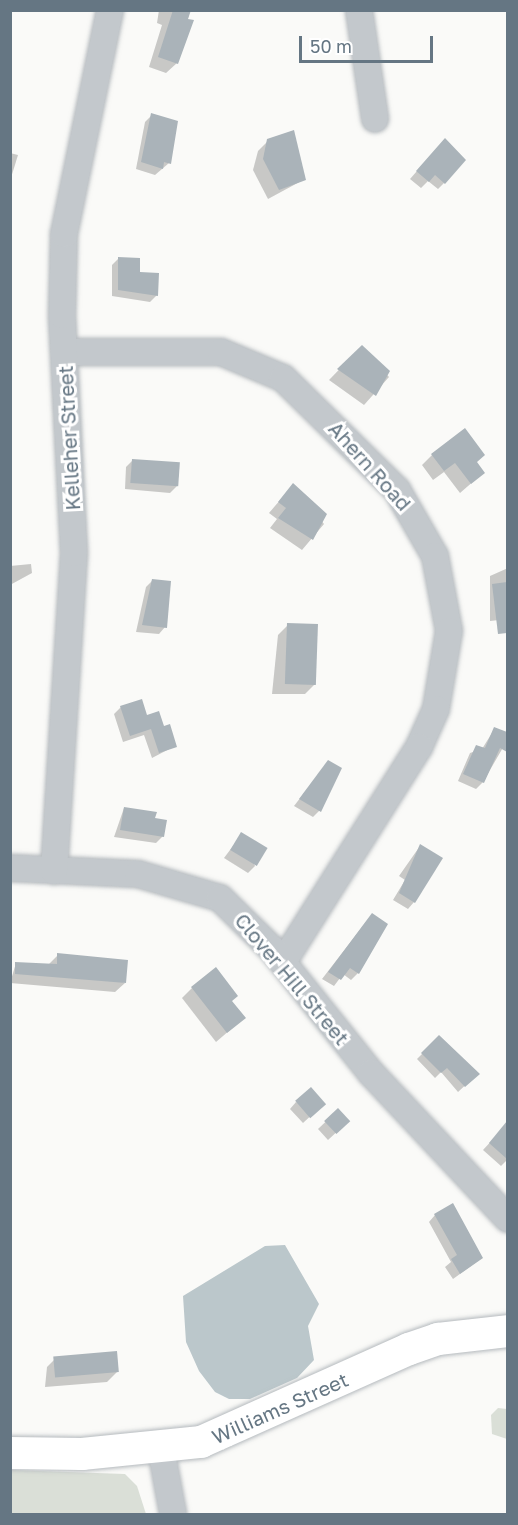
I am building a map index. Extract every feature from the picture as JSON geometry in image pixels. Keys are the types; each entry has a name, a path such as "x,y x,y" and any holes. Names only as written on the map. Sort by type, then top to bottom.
{"main road":[{"name":"Williams Street","path":"10,1453 161,1449 237,1430 409,1349 438,1339 507,1331"}],"street":[{"name":"Kelleher Street","path":"54,871 74,553 65,352 64,234 110,10"},
{"path":"359,10 375,119"},
{"name":"Ahern Road","path":"65,352 221,352 282,378 397,490 435,556 449,631 436,709 419,747 283,962"},
{"name":"Clover Hill Street","path":"10,868 138,874 206,892 234,909 283,962 371,1073 507,1219"},
{"path":"161,1449 173,1515"}],"shaded area":[{"path":"285,1245 319,1304 308,1326 314,1360 297,1378 250,1399 229,1399 215,1392 199,1371 186,1342 183,1296 265,1246"},
{"path":"498,1408 507,1409 507,1439 492,1434 491,1415"},
{"path":"11,1470 125,1474 137,1486 146,1514 11,1514"}],"building":[{"path":"173,10 191,10 188,19 194,20 178,64 158,57"},
{"path":"151,113 178,121 171,164 164,162 163,169 141,162"},
{"path":"294,130 306,180 279,190 263,159 267,139"},
{"path":"445,138 466,160 445,184 435,175 429,182 416,171"},
{"path":"118,257 140,258 140,272 159,273 158,296 118,290"},
{"path":"362,345 390,371 376,396 337,369"},
{"path":"465,428 485,455 477,462 485,473 471,484 455,463 444,471 431,454"},
{"path":"132,459 180,462 178,486 130,483"},
{"path":"293,483 327,514 313,540 278,518 286,508 278,502"},
{"path":"152,579 171,581 167,628 142,625"},
{"path":"507,582 507,633 498,634 492,584"},
{"path":"287,623 318,624 316,685 285,684"},
{"path":"142,699 147,715 159,711 164,726 170,724 177,747 159,753 151,729 130,736 120,706"},
{"path":"494,727 507,732 507,752 500,748 484,783 463,774 476,745 485,748"},
{"path":"328,760 342,768 321,812 299,799"},
{"path":"124,807 157,812 155,818 167,820 164,837 120,830"},
{"path":"241,832 268,848 257,866 230,850"},
{"path":"420,844 443,858 415,903 399,893"},
{"path":"372,913 388,924 359,974 350,968 341,980 328,972"},
{"path":"57,953 128,960 126,983 15,974 15,962 57,964"},
{"path":"216,967 238,996 232,1001 246,1018 227,1033 191,987"},
{"path":"439,1035 480,1074 465,1087 447,1068 441,1073 421,1053"},
{"path":"311,1087 326,1104 310,1118 295,1101"},
{"path":"338,1108 350,1121 336,1134 324,1121"},
{"path":"507,1121 507,1159 489,1143"},
{"path":"453,1203 483,1258 460,1274 451,1259 457,1255 434,1214"},
{"path":"117,1351 119,1372 55,1377 53,1357"}]}
